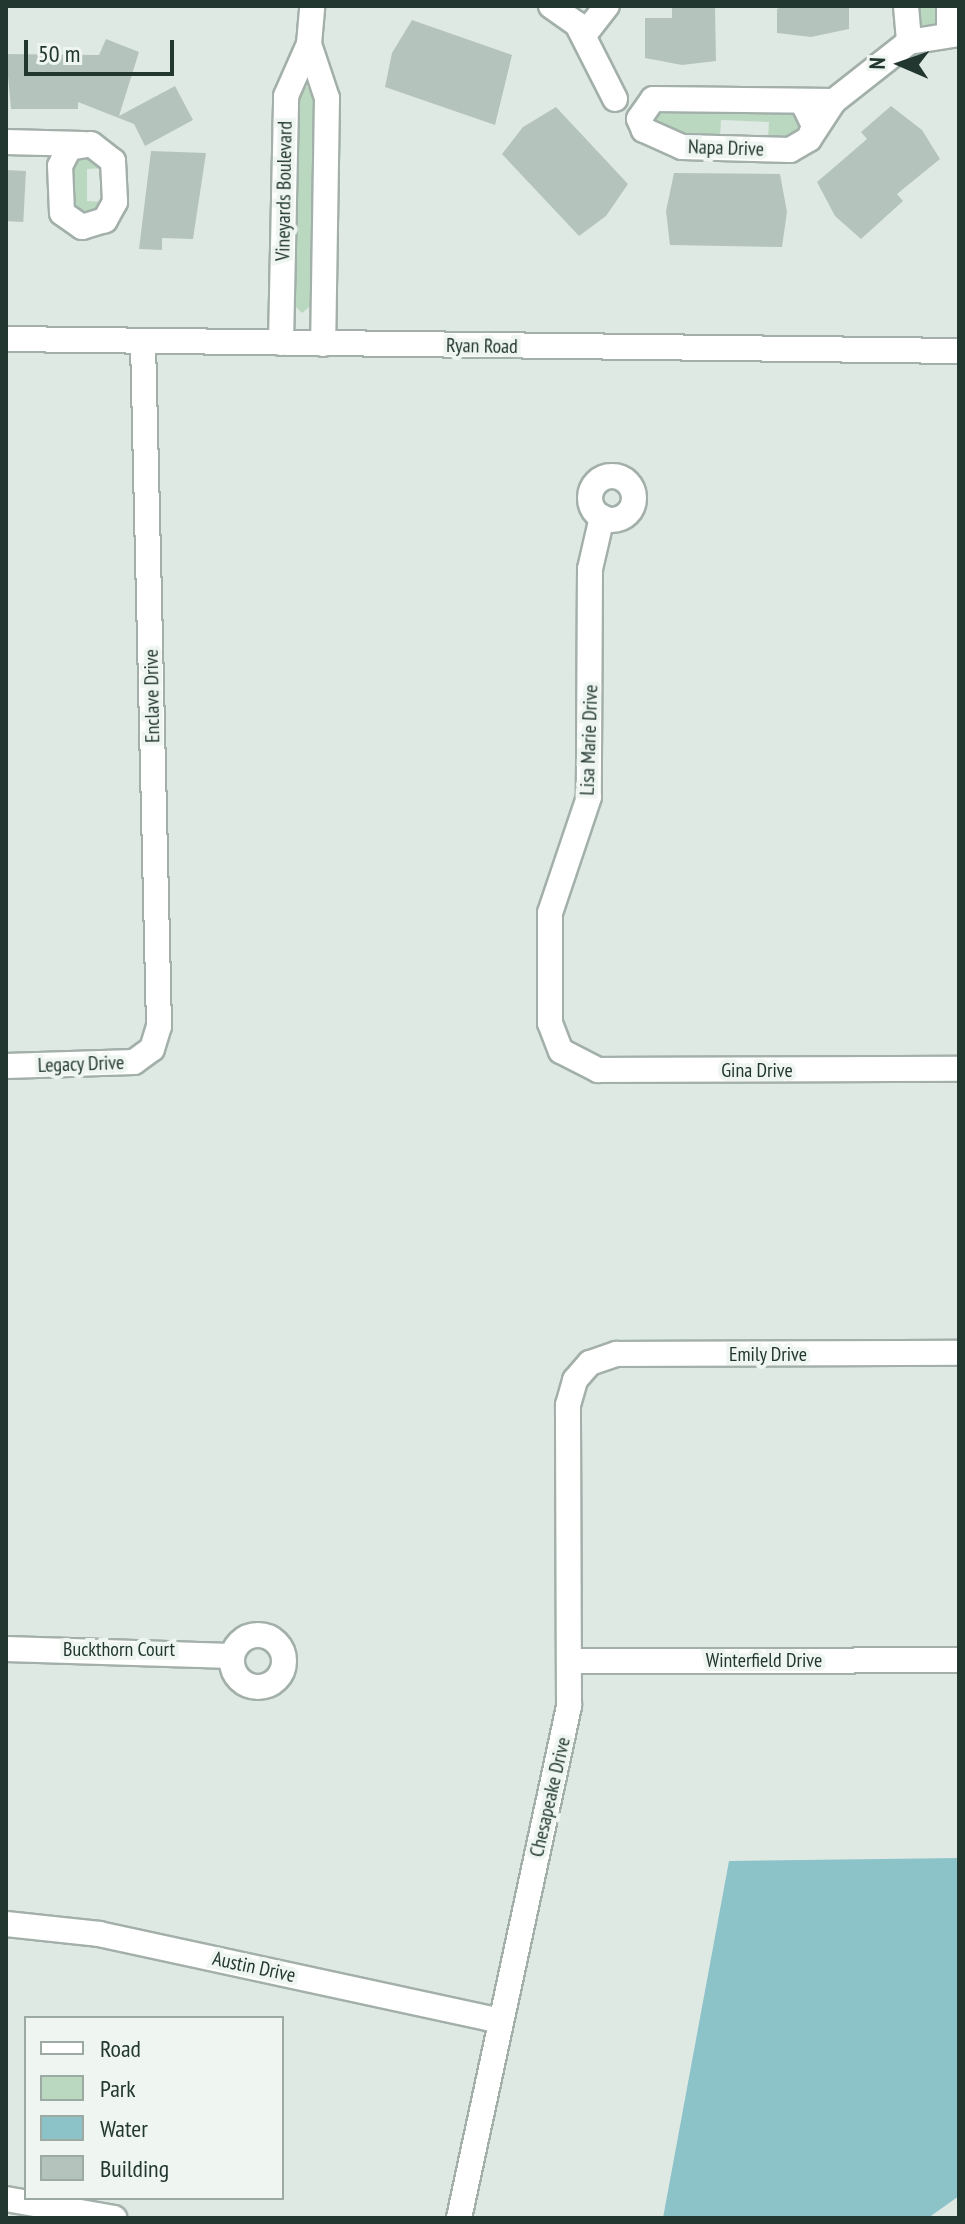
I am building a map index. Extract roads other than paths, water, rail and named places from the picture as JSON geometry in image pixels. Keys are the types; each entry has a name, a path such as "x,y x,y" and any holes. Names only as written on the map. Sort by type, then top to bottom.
{"street":[{"name":"Vineyards Boulevard","path":"281,343 286,96 309,44 312,6"},
{"name":"Napa Drive","path":"551,6 584,35 615,99 644,130 682,147 790,150 809,139"},
{"path":"584,35 607,6"},
{"path":"906,6 909,42"},
{"path":"809,139 834,101 909,42 954,34 949,6"},
{"name":"Vineyards Boulevard","path":"309,44 327,98 323,344"},
{"path":"615,99 834,101"},
{"path":"644,130 639,113 653,99"},
{"path":"802,101 813,116 809,139"},
{"path":"6,142 83,144 113,161 115,202 105,220 82,227 66,219 60,175 65,151 83,144"},
{"path":"40,143 60,175"},
{"name":"Ryan Road","path":"6,339 959,351"},
{"name":"Enclave Drive","path":"143,341 159,999 152,1049"},
{"name":"Lisa Marie Drive","path":"561,1051 549,1014 550,913 589,797 590,569 602,517"},
{"name":"Legacy Drive","path":"6,1066 134,1062 152,1049"},
{"name":"Gina Drive","path":"561,1051 598,1070 959,1069"},
{"name":"Emily Drive","path":"582,1371 616,1354 959,1353"},
{"name":"Chesapeake Drive","path":"459,2218 565,1727 570,1661 568,1405 582,1371"},
{"name":"Buckthorn Court","path":"6,1649 232,1656"},
{"name":"Winterfield Drive","path":"570,1661 959,1660"},
{"name":"Austin Drive","path":"6,1924 99,1934 500,2021"},
{"path":"6,2199 114,2218"}],"water":[{"path":"959,1858 959,2196 928,2218 663,2218 729,1861"}]}
